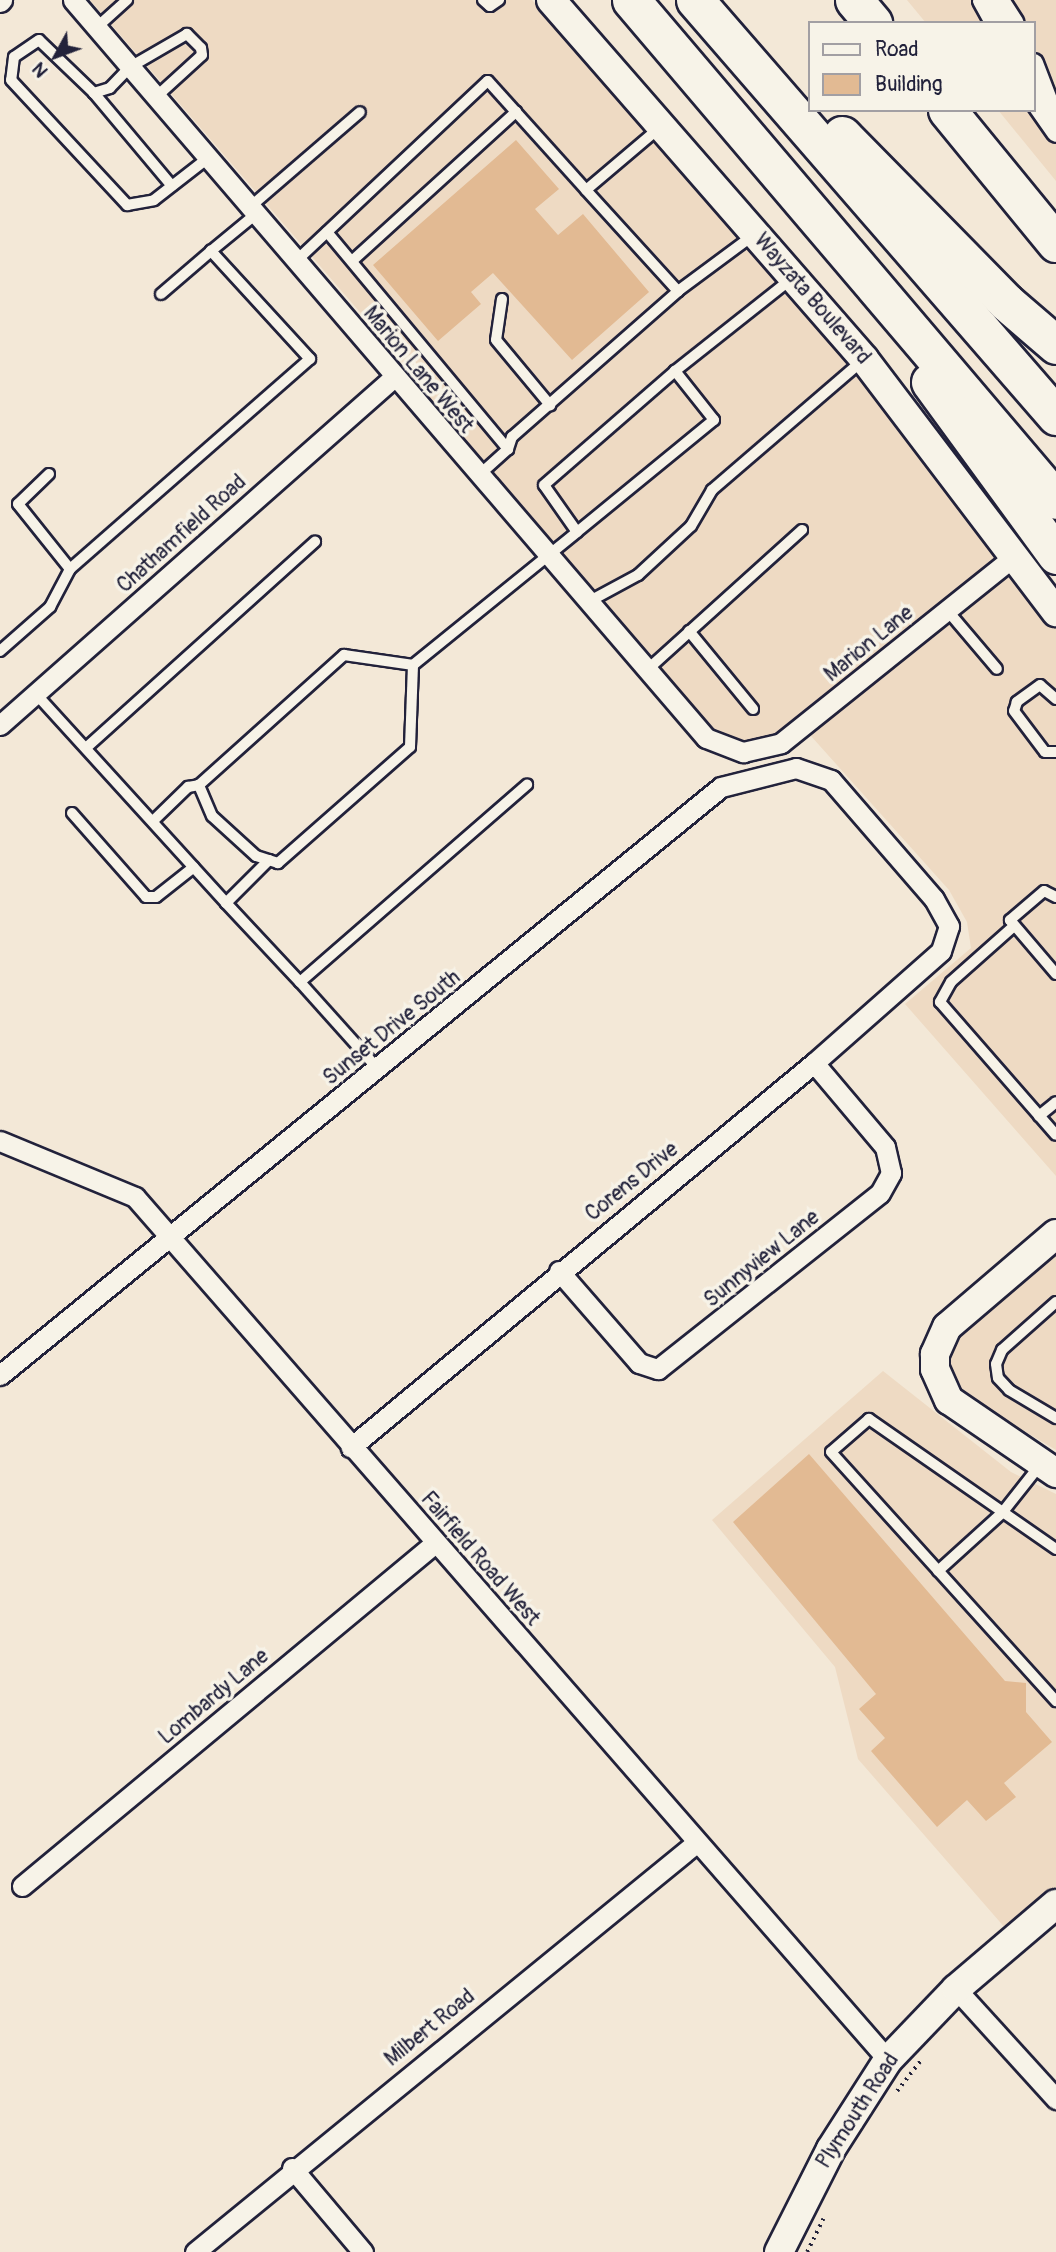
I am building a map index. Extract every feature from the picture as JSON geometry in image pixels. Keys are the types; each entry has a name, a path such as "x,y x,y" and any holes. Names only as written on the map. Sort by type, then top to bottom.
{"highway":[{"path":"631,0 1056,500"},
{"path":"695,0 1056,416"},
{"path":"713,0 808,100"},
{"path":"854,0 871,21"},
{"path":"820,112 1006,302 1056,345"},
{"path":"949,112 1056,243"},
{"path":"893,310 941,403 1056,555"}],"street":[{"name":"Marion Lane West","path":"73,0 548,559 706,738 743,752"},
{"name":"Wayzata Boulevard","path":"551,0 864,359 1016,555 1056,612"},
{"path":"982,0 994,21"},
{"path":"999,0 1013,21"},
{"path":"1035,68 1056,123"},
{"path":"1045,92 1056,132"},
{"name":"Chathamfield Road","path":"0,725 394,377"},
{"name":"Marion Lane","path":"743,752 781,743 1016,555"},
{"name":"Sunset Drive South","path":"0,1375 379,1069 721,787 796,768 831,780"},
{"name":"Corens Drive","path":"351,1447 559,1271 814,1063 941,951 949,926 933,899 831,780"},
{"name":"Sunnyview Lane","path":"559,1271 639,1363 658,1369 869,1201 886,1185 891,1160 885,1147 814,1063"},
{"name":"Fairfield Road West","path":"0,1141 135,1197 888,2060"},
{"path":"1048,1469 948,1400 935,1369 935,1354 947,1327 1056,1234"},
{"name":"Lombardy Lane","path":"22,1886 435,1543"},
{"name":"Milbert Road","path":"195,2252 292,2168 696,1843"},
{"name":"Plymouth Road","path":"779,2252 831,2149 888,2060 956,1989 1056,1905"},
{"path":"956,1989 1056,2099"},
{"path":"292,2168 363,2252"}],"lane":[{"path":"96,28 127,0"},
{"path":"483,0 491,6 499,0"},
{"path":"94,93 110,88 130,68 187,34 201,48 202,55 156,97"},
{"path":"172,186 94,93 39,40 14,57 11,80 127,205 154,200 172,186 208,158"},
{"path":"296,261 327,232 335,220 488,81 678,291"},
{"path":"161,294 360,112"},
{"path":"352,261 516,112"},
{"path":"586,190 662,126"},
{"path":"327,232 508,449"},
{"path":"477,476 508,449 512,437 678,291 755,234"},
{"path":"0,651 50,607 70,569 310,359 211,251"},
{"path":"577,532 544,485 675,371 793,277"},
{"path":"502,299 496,340 550,405"},
{"path":"587,602 638,575 691,526 712,490 864,359"},
{"path":"153,821 188,788 199,785 344,655 413,665 518,578 548,559 713,420 675,371"},
{"path":"49,474 18,504 70,569"},
{"path":"647,670 802,530"},
{"path":"87,747 315,542"},
{"path":"947,610 997,669"},
{"path":"689,631 753,709"},
{"path":"199,785 212,816 256,856 278,863 411,747 413,665"},
{"path":"1056,699 1040,685 1017,702 1013,711 1045,752 1056,752"},
{"path":"36,694 379,1069"},
{"path":"300,982 527,785"},
{"path":"72,813 146,897 156,897 194,867"},
{"path":"226,903 269,860"},
{"path":"1056,897 1050,891 1039,894 1011,917 1014,926 1056,974"},
{"path":"1014,926 951,982 940,1002 1056,1135"},
{"path":"1039,1116 1056,1102"},
{"path":"1056,1302 1002,1350 996,1364 998,1378 1009,1390 1056,1418"},
{"path":"1056,1549 869,1419 831,1452 1056,1701"},
{"path":"938,1572 1048,1469"}],"path":[{"path":"892,2097 924,2057"},
{"path":"807,2252 829,2207"}],"shaded area":[{"path":"90,0 532,0 890,409 997,558 744,766 414,386 403,362"},
{"path":"907,0 1056,0 1056,181 1000,112 1035,112 1035,21 924,21"},
{"path":"1016,555 1056,612 1056,1176 905,1004 971,948 967,922 949,890 802,726"},
{"path":"1056,1244 1056,1450 963,1395 935,1355"},
{"path":"883,1371 1011,1472 1056,1494 1056,1887 1006,1929 858,1759 835,1667 712,1520"}],"building":[{"path":"516,140 559,189 535,209 558,235 583,214 649,292 572,360 493,273 471,292 481,304 438,341 373,265"},
{"path":"809,1454 1005,1681 1026,1683 1026,1712 1052,1742 1004,1783 1016,1797 986,1821 967,1800 937,1827 871,1751 885,1738 859,1709 876,1694 733,1522"}]}
